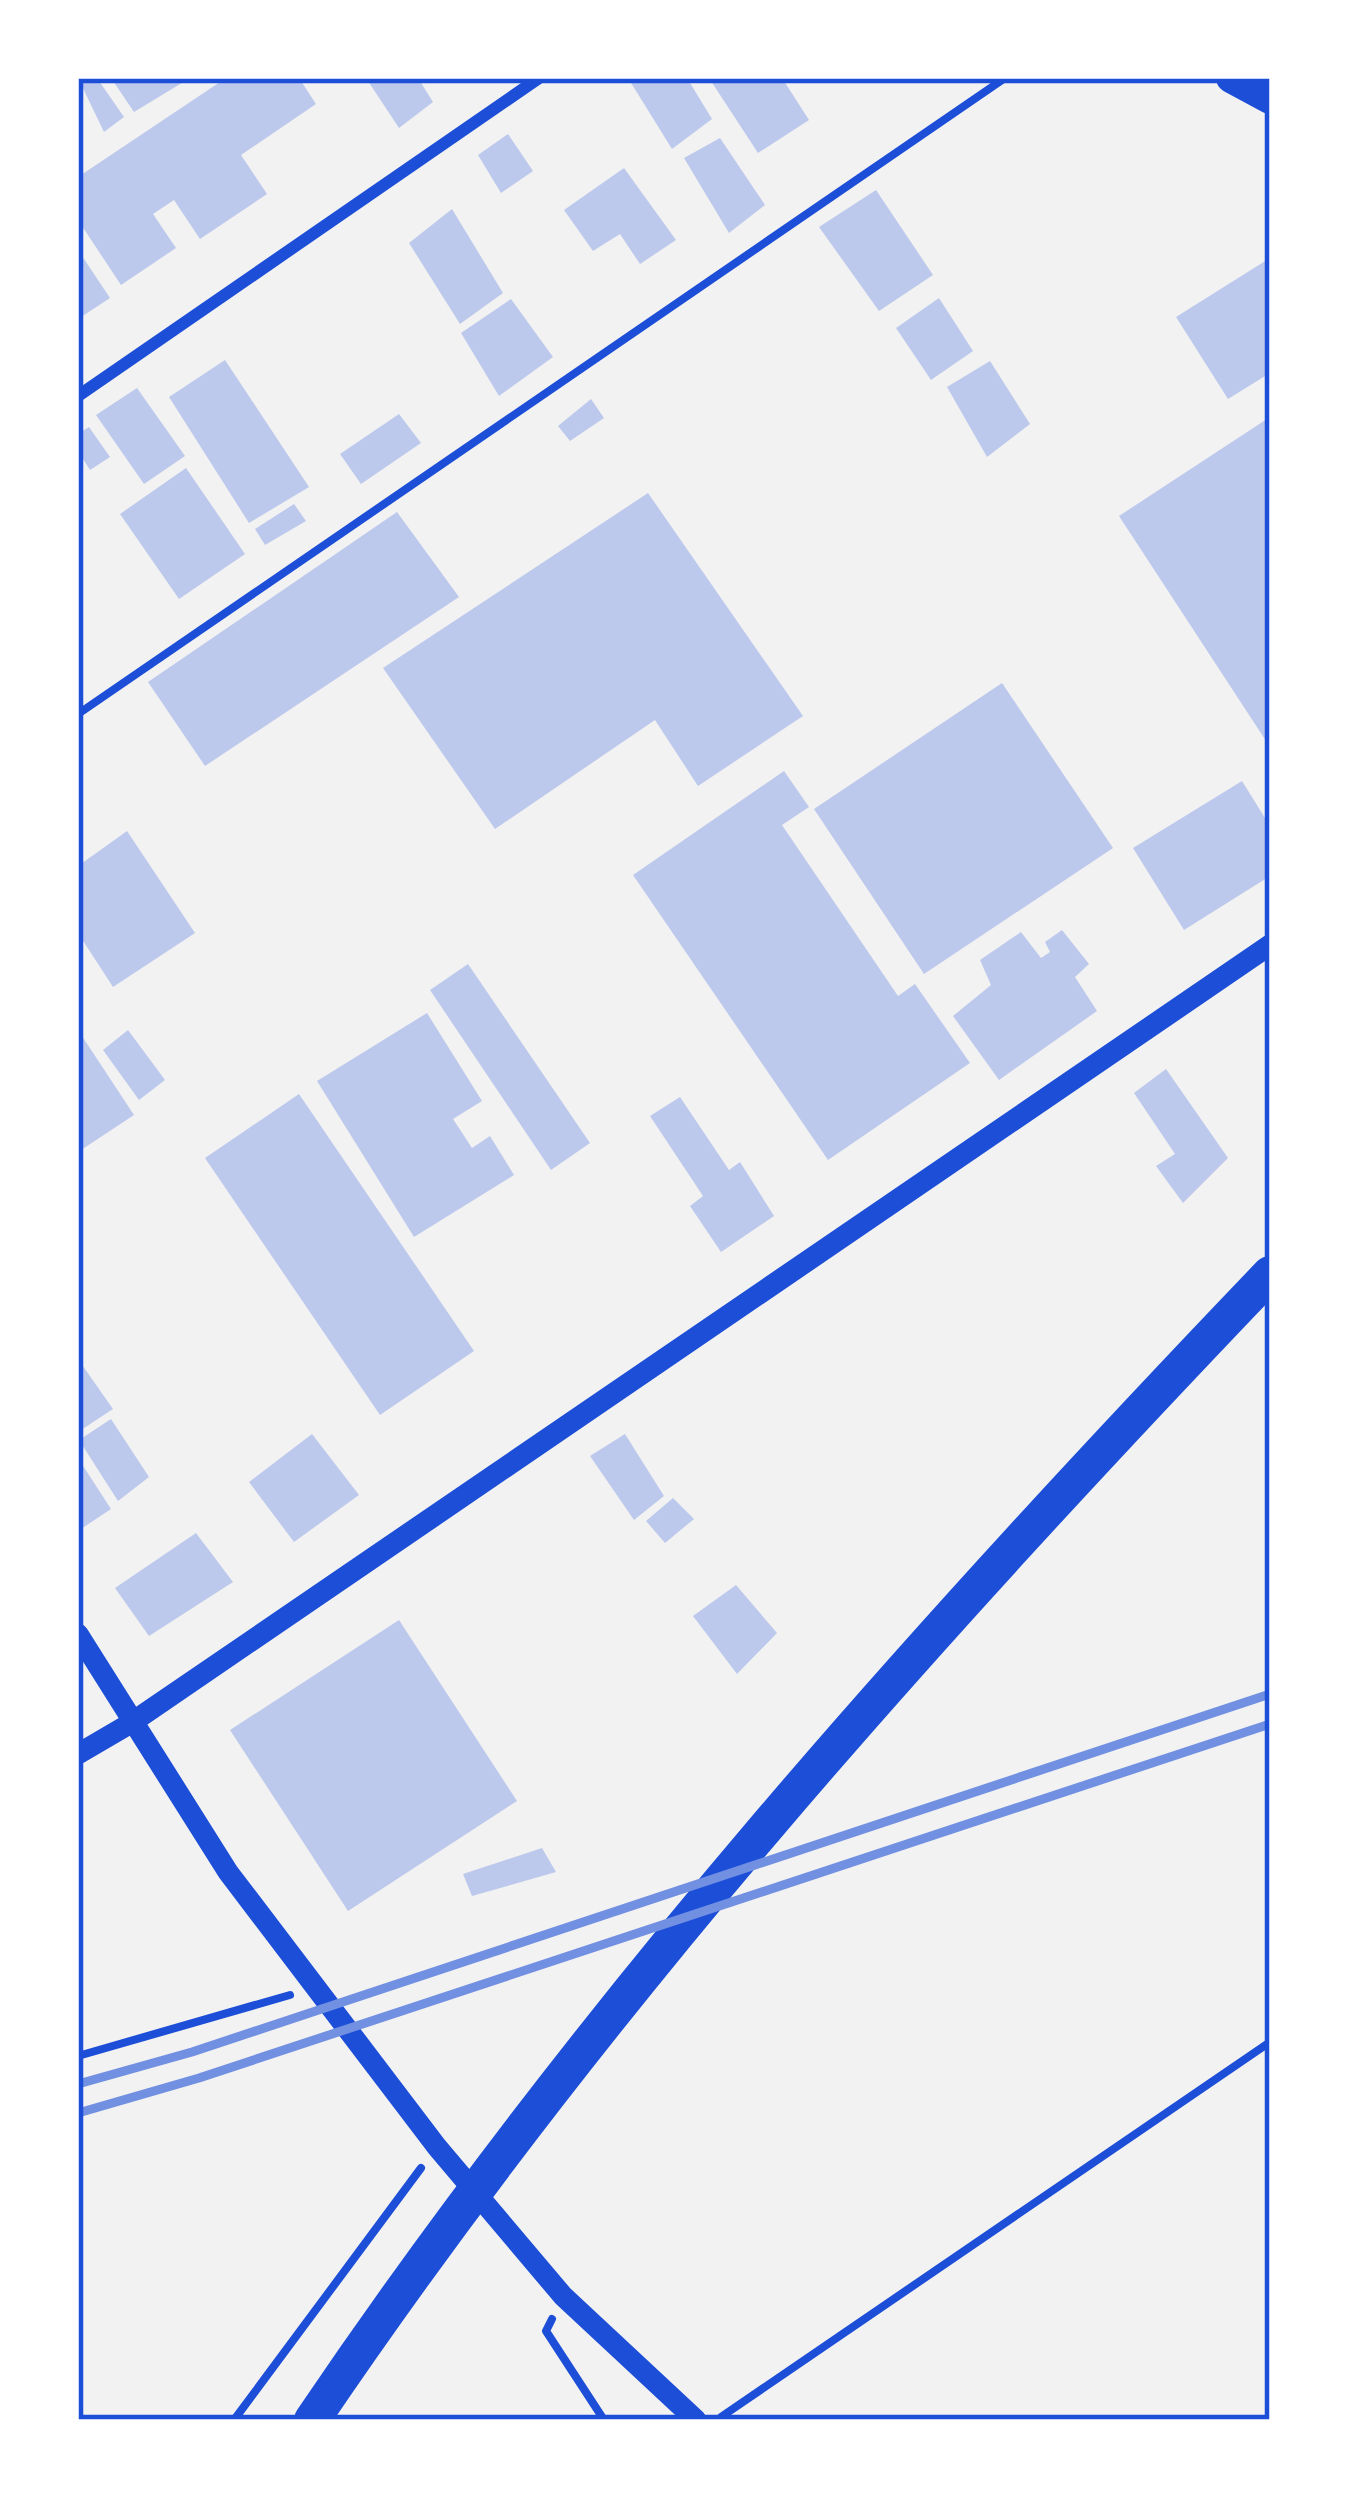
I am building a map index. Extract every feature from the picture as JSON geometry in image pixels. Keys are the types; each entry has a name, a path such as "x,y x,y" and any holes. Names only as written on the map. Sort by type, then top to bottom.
{"highway":[{"path":"312,2420 425,2254 824,1754 1270,1274"}],"main road":[{"path":"1231,78 1270,99"}],"street":[{"path":"78,396 539,78"},
{"path":"78,1754 131,1723 1270,945"},
{"path":"78,1634 228,1872 436,2147 563,2296 696,2420"}],"path":[{"path":"78,714 1006,78"},
{"path":"78,2056 313,1988"},
{"path":"716,2420 1270,2042"},
{"path":"234,2420 436,2147"},
{"path":"563,2296 546,2331 604,2420"}],"building":[{"path":"78,78 97,78 124,117 104,132"},
{"path":"111,78 190,78 134,112"},
{"path":"226,78 299,78 316,104 241,155 267,194 200,239 174,200 153,214 176,248 121,285 78,220 78,177"},
{"path":"366,78 418,78 433,102 399,128"},
{"path":"628,78 687,78 712,119 672,149"},
{"path":"709,78 782,78 809,120 758,153"},
{"path":"508,134 533,171 501,193 478,155"},
{"path":"720,138 765,205 729,233 684,158"},
{"path":"624,168 676,240 640,264 620,234 593,251 564,210"},
{"path":"876,190 933,275 879,311 819,227"},
{"path":"452,209 503,293 460,324 409,243"},
{"path":"78,250 110,298 78,319"},
{"path":"1270,258 1270,373 1228,399 1176,317"},
{"path":"939,298 973,351 931,380 896,328"},
{"path":"511,299 553,357 499,396 461,333"},
{"path":"225,360 309,487 249,523 169,397"},
{"path":"990,361 1030,424 987,457 947,387"},
{"path":"137,388 185,456 144,484 96,415"},
{"path":"591,399 604,418 570,441 558,426"},
{"path":"399,414 421,443 361,484 340,454"},
{"path":"1270,417 1270,747 1119,516"},
{"path":"89,427 110,457 90,470 78,451 78,434"},
{"path":"186,468 245,554 179,599 120,514"},
{"path":"648,493 803,716 698,786 655,720 495,829 383,668"},
{"path":"294,504 306,521 265,545 255,529"},
{"path":"397,512 459,597 205,766 148,682"},
{"path":"1002,683 1113,848 924,974 814,809"},
{"path":"784,771 809,807 782,825 898,996 915,984 970,1063 828,1160 633,875"},
{"path":"1242,781 1270,826 1270,876 1184,930 1133,848"},
{"path":"127,831 195,933 113,987 78,933 78,866"},
{"path":"1062,930 1089,964 1075,977 1097,1011 999,1080 953,1016 991,985 980,960 1021,932 1041,958 1050,952 1045,942"},
{"path":"468,964 590,1143 551,1170 430,990"},
{"path":"427,1013 482,1101 453,1119 472,1148 490,1136 514,1175 414,1237 317,1081"},
{"path":"78,1030 134,1115 78,1152"},
{"path":"128,1030 165,1080 139,1100 103,1050"},
{"path":"1166,1069 1228,1158 1183,1203 1156,1166 1175,1154 1134,1093"},
{"path":"299,1094 474,1351 380,1415 205,1158"},
{"path":"680,1097 729,1170 740,1162 774,1216 721,1252 690,1206 703,1196 650,1116"},
{"path":"78,1359 113,1409 78,1432"},
{"path":"111,1419 149,1477 118,1501 79,1440"},
{"path":"312,1434 359,1495 294,1542 249,1482"},
{"path":"625,1434 664,1496 634,1520 590,1456"},
{"path":"78,1458 111,1509 78,1531"},
{"path":"673,1498 694,1519 665,1543 646,1521"},
{"path":"196,1533 233,1582 149,1636 115,1588"},
{"path":"736,1585 777,1633 737,1674 693,1616"},
{"path":"399,1620 517,1801 348,1911 230,1730"},
{"path":"542,1848 556,1872 472,1896 463,1874"}],"railway":[{"path":"78,2084 192,2052 1270,1694"},
{"path":"78,2113 199,2078 1270,1724"}]}
